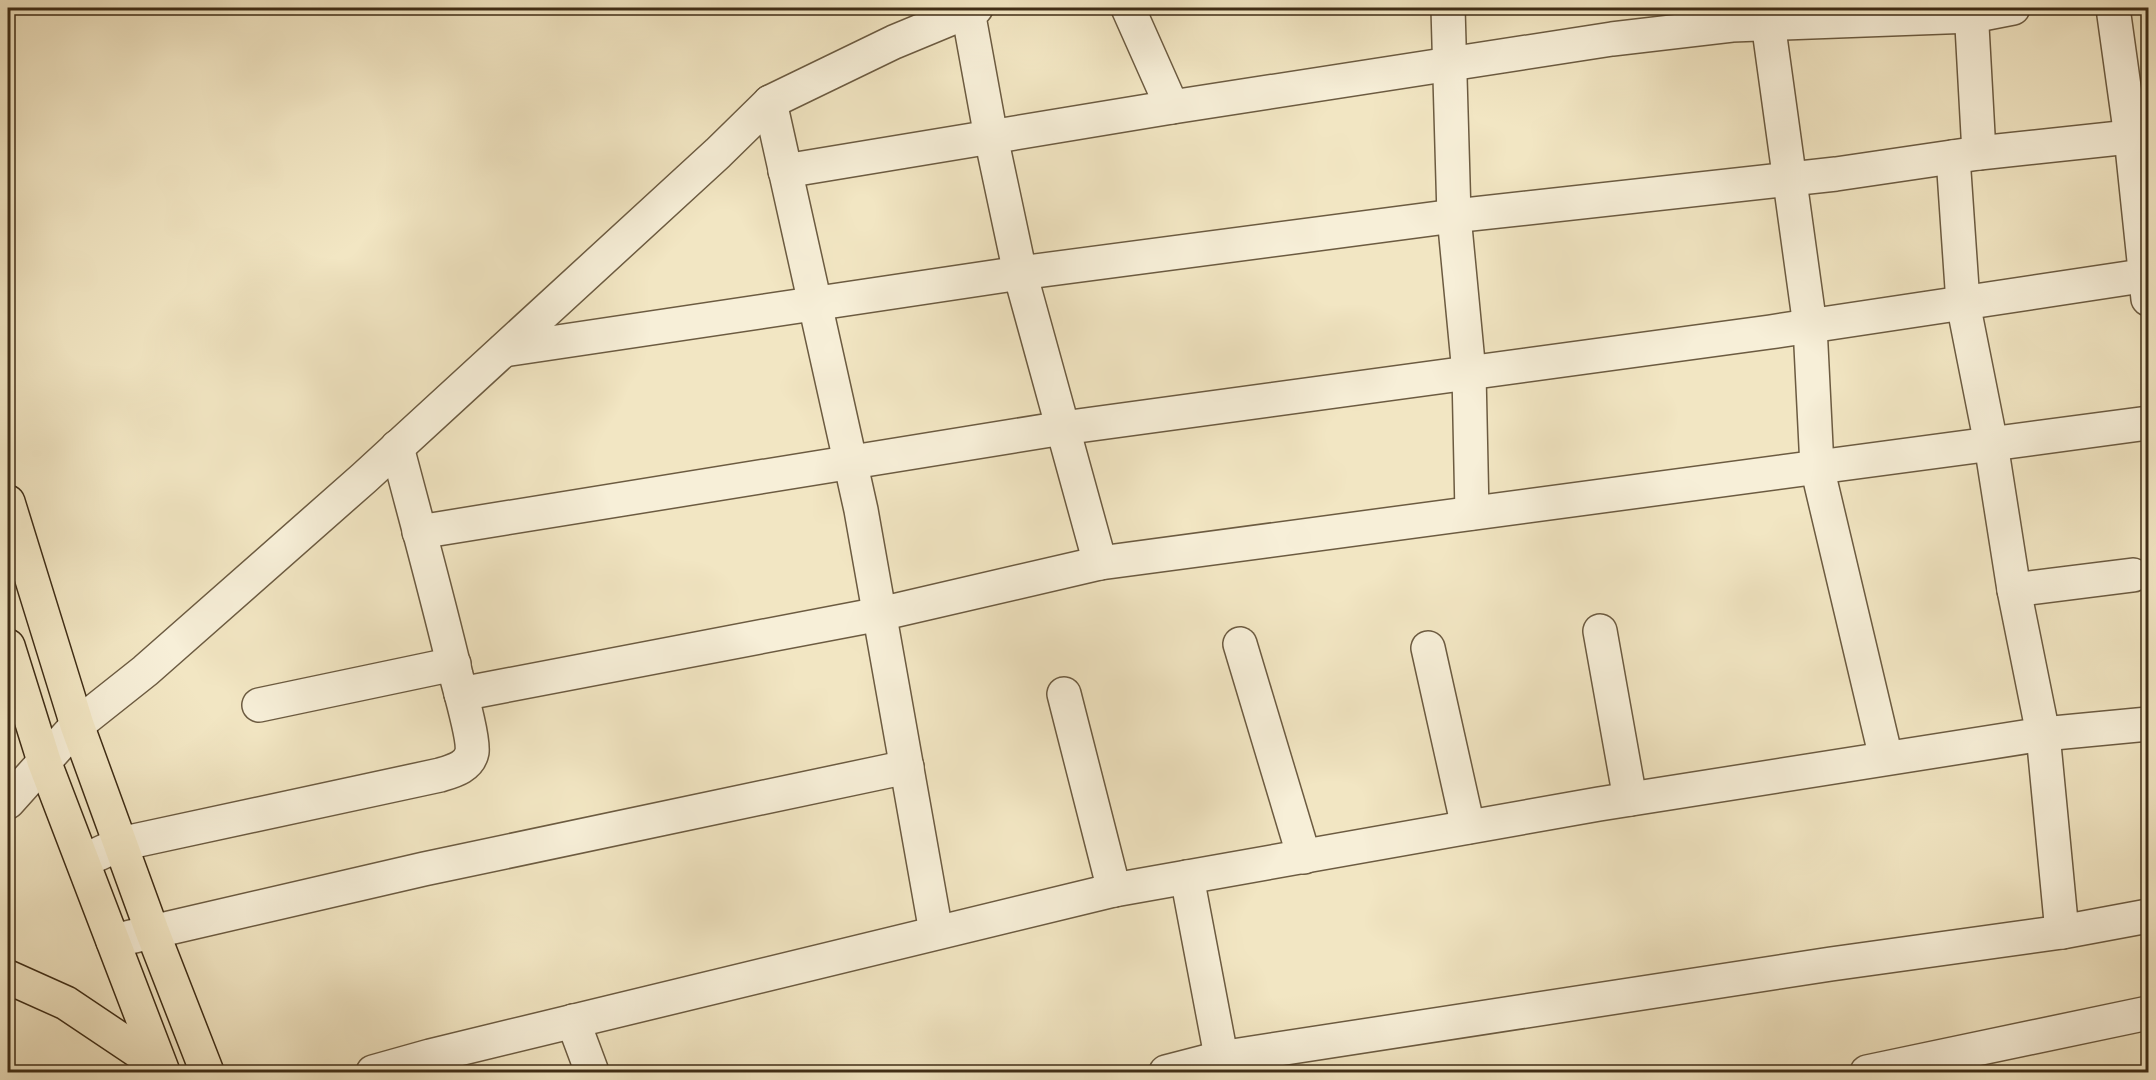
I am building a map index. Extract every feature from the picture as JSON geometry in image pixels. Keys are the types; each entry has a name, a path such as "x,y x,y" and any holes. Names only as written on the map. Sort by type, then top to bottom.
{"main road":[{"path":"8,502 77,725 152,931 207,1072"},
{"path":"8,646 44,761 162,1069"},
{"path":"8,977 66,1003 162,1069"}],"street":[{"path":"1128,8 1172,107"},
{"path":"1448,8 1454,216 1469,373 1472,513"},
{"path":"785,171 1449,64 1612,39 1732,25 1767,15 1972,11 2013,8"},
{"path":"420,532 1063,428 1964,303 2148,283 2140,136 2113,8"},
{"path":"8,802 77,725 145,671 397,447 718,153 770,102 894,42 972,9 991,137 1020,273 1100,563"},
{"path":"1972,11 1966,155 1964,303 1991,444 2014,590 2043,734 2062,932"},
{"path":"1767,15 1810,326 1817,467 1886,758"},
{"path":"770,102 851,464 936,932"},
{"path":"504,350 1020,273 1454,216 1790,179 1966,155 2140,136"},
{"path":"259,705 458,679 880,614 1100,563 2148,423"},
{"path":"83,861 120,844 455,770 469,759 472,750 458,679 397,447"},
{"path":"2014,590 2133,575"},
{"path":"1600,631 1630,799"},
{"path":"1240,644 1304,856"},
{"path":"1428,648 1468,827"},
{"path":"1064,694 1114,890"},
{"path":"373,1072 430,1056 1114,890 1630,799 2043,734 2148,724"},
{"path":"113,941 436,867 907,767"},
{"path":"1187,878 1222,1065"},
{"path":"1166,1072 1222,1065 1831,964 2062,932 2148,916"},
{"path":"1867,1072 2148,1012"},
{"path":"573,1021 592,1072"}]}
